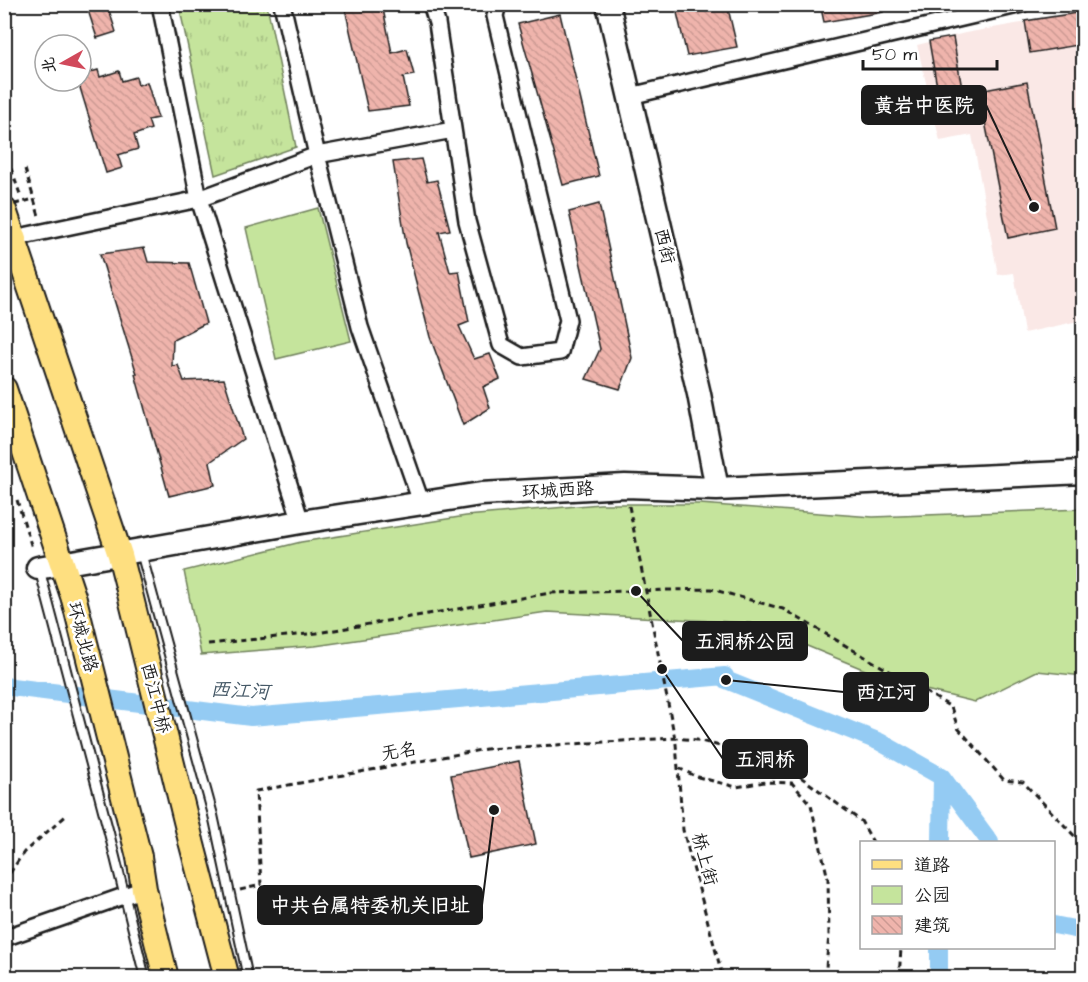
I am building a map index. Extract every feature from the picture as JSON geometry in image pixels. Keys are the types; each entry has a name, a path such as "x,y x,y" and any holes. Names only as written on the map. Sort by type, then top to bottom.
{"main road":[{"name":"西街","path":"608,4 696,383 717,489"},
{"path":"4,208 130,554"},
{"name":"环城北路","path":"4,388 74,599 139,857 134,893 166,978"},
{"name":"环城西路","path":"40,574 62,565 301,522 481,494 625,486 717,489 1083,472"},
{"name":"西江中桥","path":"130,554 129,590 191,841 219,898 226,978"}],"street":[{"path":"160,4 199,199 301,522"},
{"path":"282,4 360,327 421,502"},
{"path":"431,4 437,23 466,221 501,345 522,357 560,352 568,320 495,16 498,4"},
{"path":"630,96 1017,5"},
{"path":"14,238 199,199 317,155 453,130"},
{"path":"4,938 134,893"}],"lane":[{"path":"130,554 154,600 213,815 219,898 248,978"},
{"path":"40,574 109,833 134,893 145,978"}],"path":[{"path":"25,169 42,225"},
{"path":"4,208 34,199"},
{"path":"625,486 645,593"},
{"path":"15,491 40,574"},
{"path":"208,644 317,633 550,593 645,593 711,589 783,609 951,707 958,728 1004,780 1023,782 1083,846"},
{"name":"桥上街","path":"645,593 676,744 683,830 723,978"},
{"path":"674,738 697,740 780,762 861,821 872,841"},
{"name":"无名","path":"219,898 261,885 256,791 486,749 674,738"},
{"path":"678,768 698,777 736,787 765,782 792,783 811,805 828,879 829,935 825,978"},
{"path":"4,882 24,852 68,814"},
{"path":"899,978 901,949"}],"shaded area":[{"path":"1083,12 1083,320 1024,333 1014,273 998,275 972,135 940,141 917,45 965,33"}],"green space":[{"path":"179,5 267,5 296,147 215,175"},
{"path":"318,208 351,341 276,359 246,228"},
{"path":"600,504 700,504 873,517 1083,509 1083,676 1037,671 975,702 897,683 751,623 547,612 315,646 201,655 184,571 301,542 466,516"}],"building":[{"path":"86,4 107,4 116,32 97,38"},
{"path":"344,4 382,4 392,53 407,49 414,75 403,77 409,106 368,111"},
{"path":"675,4 727,4 737,47 687,56"},
{"path":"820,4 883,4 883,12 824,22"},
{"path":"1083,12 1083,44 1030,53 1025,21"},
{"path":"560,14 599,176 563,185 518,24"},
{"path":"953,37 965,106 941,110 929,41"},
{"path":"98,70 100,77 119,71 122,81 136,77 138,85 147,82 158,118 148,120 151,129 134,135 138,149 118,155 122,168 106,173 82,93 93,93 93,71"},
{"path":"1027,82 1055,228 1008,238 979,91"},
{"path":"421,159 427,182 437,180 450,230 439,232 450,272 459,271 469,322 459,326 474,359 490,354 500,379 483,387 490,408 463,425 430,337 406,243 393,162"},
{"path":"599,204 632,358 620,389 586,379 600,349 569,212"},
{"path":"144,248 148,262 189,263 206,323 173,340 172,366 178,365 184,381 224,379 243,439 210,462 215,485 169,496 135,374 137,374 100,254"},
{"path":"519,761 536,844 469,858 451,775"}],"waterway":[{"name":"西江河","path":"4,686 251,717 725,676 726,680 880,742 942,777 989,841"},
{"path":"941,841 942,777"},
{"name":"西江河","path":"1055,925 1084,931"},
{"path":"939,949 939,978"}],"place":[{"name":"黄岩中医院","path":"1034,207"},
{"name":"五洞桥公园","path":"636,591"},
{"name":"五洞桥","path":"662,669"},
{"name":"西江河","path":"726,680"},
{"name":"中共台属特委机关旧址","path":"494,810"}]}
